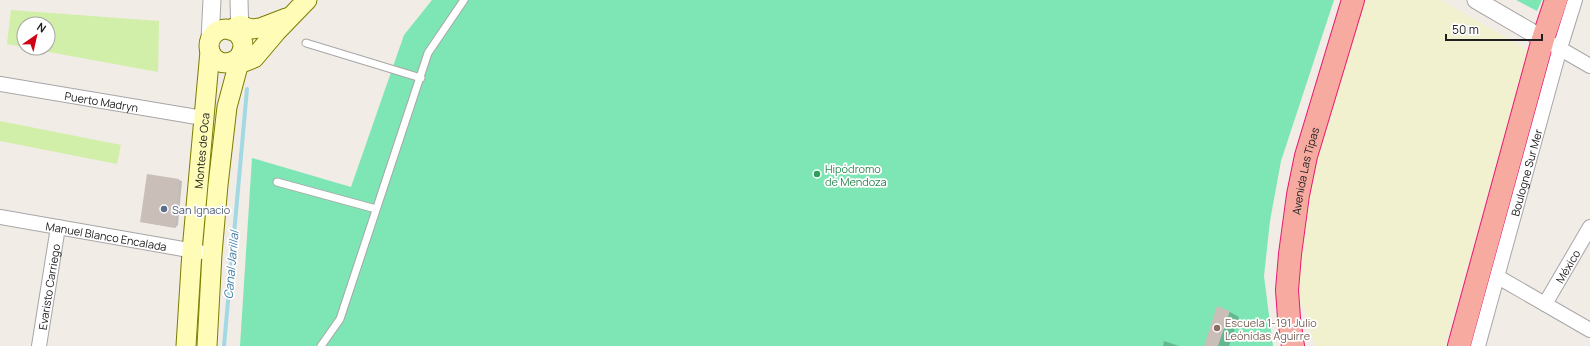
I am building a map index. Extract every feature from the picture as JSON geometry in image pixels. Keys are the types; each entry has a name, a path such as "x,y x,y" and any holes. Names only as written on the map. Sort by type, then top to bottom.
{"highway":[{"name":"Avenida Las Tipas","path":"1293,346 1287,290 1290,246 1301,179 1306,156 1353,0"},
{"name":"Boulogne Sur Mer","path":"1459,346 1552,44 1556,0"}],"main road":[{"path":"291,16 260,28 251,29 237,45 219,62 214,58 210,45 214,33 219,30 237,45 254,58 307,0"},
{"name":"Montes de Oca","path":"186,346 192,251 210,45"},
{"name":"Montes de Oca","path":"207,346 212,254 218,185 227,107 237,45"}],"street":[{"path":"210,45 212,0"},
{"path":"237,45 239,0"},
{"path":"1476,0 1590,66"},
{"name":"Boulogne Sur Mer","path":"1478,346 1498,277 1552,44 1575,0"},
{"name":"Puerto Madryn","path":"0,84 203,118"},
{"name":"Manuel Blanco Encalada","path":"0,217 212,254"},
{"name":"Evaristo Carriego","path":"38,346 58,227"},
{"name":"México","path":"1545,304 1590,227"},
{"path":"1498,277 1590,330"},
{"path":"1287,290 1304,346"}],"lane":[{"path":"321,346 340,319 421,78 428,53 464,0"},
{"path":"306,43 421,78"},
{"path":"277,182 376,209"}],"green space":[{"name":"Hipódromo de Mendoza","path":"432,0 1334,0 1281,161 1270,221 1264,276 1273,346 240,346 252,158 351,187 404,35"},
{"path":"1359,0 1441,0 1528,50 1445,346 1315,346 1295,283 1311,161"},
{"path":"1516,0 1542,0 1537,11"},
{"path":"11,10 159,21 158,72 56,53 56,16 16,16 16,46 7,44"},
{"path":"0,121 121,145 117,164 0,141"}],"building":[{"path":"147,174 179,179 176,223 172,227 140,222"},
{"name":"Escuela 1-191 Julio Leónidas Aguirre","path":"1217,306 1230,311 1218,346 1204,346"}],"waterway":[{"name":"Canal Jarillal","path":"224,346 247,89"}],"place":[{"name":"Hipódromo de Mendoza","path":"817,174"},
{"name":"San Ignacio","path":"164,209"},
{"name":"Escuela 1-191 Julio Leónidas Aguirre","path":"1217,328"}]}
